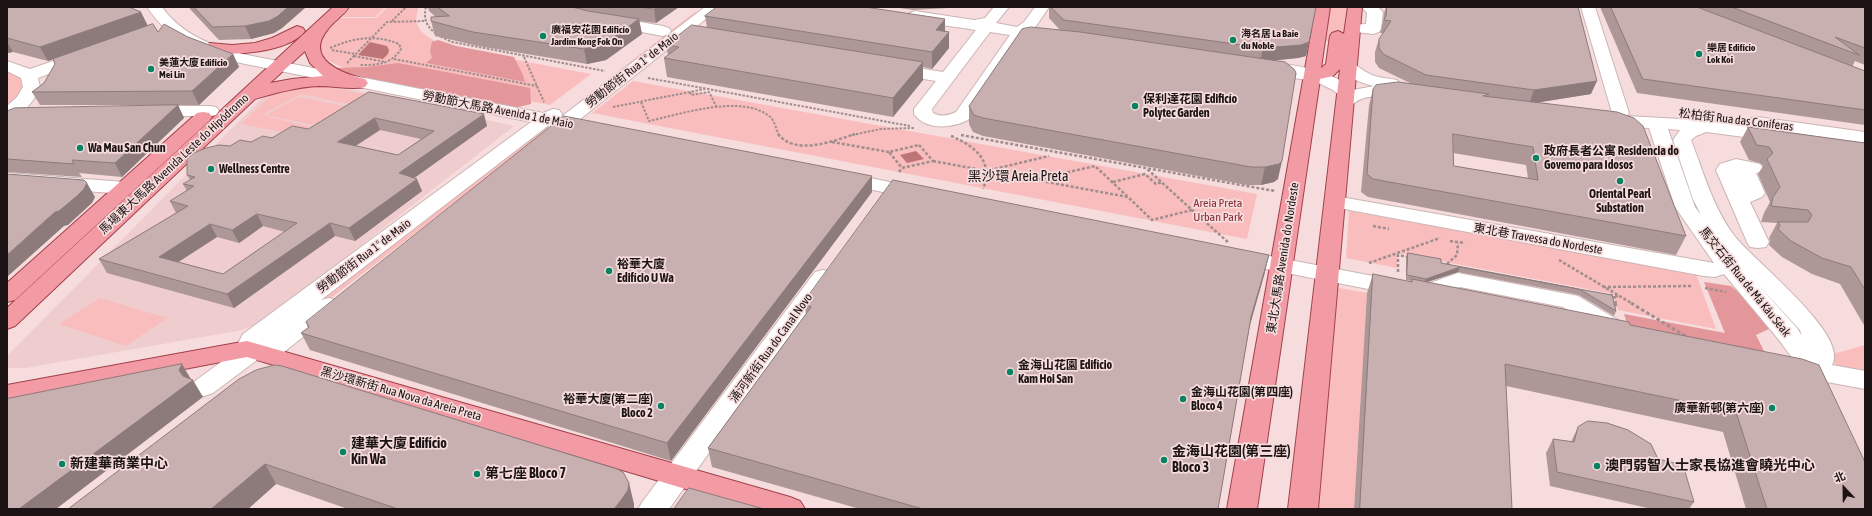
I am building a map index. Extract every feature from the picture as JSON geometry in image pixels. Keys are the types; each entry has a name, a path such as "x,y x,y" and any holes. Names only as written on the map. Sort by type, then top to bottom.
{"main road":[{"name":"馬場東大馬路 Avenida Leste do Hipódromo","path":"7,295 324,7"},
{"name":"馬場東大馬路 Avenida Leste do Hipódromo","path":"7,321 342,7"},
{"name":"東北大馬路 Avenida do Nordeste","path":"1242,509 1323,7"},
{"path":"1303,509 1346,98 1342,64 1341,7"},
{"path":"1312,76 1327,72 1342,64 1353,28 1355,7"},
{"path":"325,23 314,38 312,48 314,58 321,67 333,74 359,83"},
{"path":"210,48 230,50 255,47 280,40 297,31"},
{"path":"192,127 211,113 246,97 283,85 304,81 324,80 359,83"},
{"name":"黑沙環新街 Rua Nova da Areia Preta","path":"7,394 260,353 790,509"},
{"path":"7,398 35,389"}],"street":[{"name":"勞動節大馬路 Avenida 1 de Maio","path":"154,7 162,28 210,48 243,59 359,83 551,116 602,131"},
{"path":"1002,7 990,21 978,26 947,78 922,111 924,115 933,120 949,121 962,116 1020,32 1028,27 1042,7"},
{"path":"1013,7 1017,28 1020,32"},
{"path":"1353,28 1373,30 1375,12 1369,7"},
{"path":"1588,7 1620,113"},
{"name":"勞動節街 Rua 1º de Maio","path":"205,399 551,116 663,31 701,9"},
{"name":"勞動節街 Rua 1º de Maio","path":"551,116 679,34 701,9"},
{"path":"899,14 1064,39"},
{"path":"598,20 663,31"},
{"path":"679,34 703,38"},
{"path":"29,75 96,51"},
{"path":"1251,67 1312,76 1336,84 1346,98 1371,93 1416,91 1365,79 1358,76 1342,64"},
{"path":"7,66 18,68 29,75 33,82 32,89 21,104 8,113"},
{"path":"876,66 947,78"},
{"path":"132,112 210,111"},
{"path":"1657,123 1667,115 1677,112"},
{"name":"松柏街 Rua das Coníferas","path":"1865,138 1701,114 1677,112 1593,115 1657,123 1710,126 1865,149"},
{"path":"8,113 32,113"},
{"name":"馬交石街 Rua de Má Káu Séak","path":"1657,123 1664,148 1685,207 1720,245 1788,334 1814,370 1826,398"},
{"name":"馬交石街 Rua de Má Káu Séak","path":"1710,126 1690,131 1684,135 1682,140 1720,245"},
{"path":"1720,245 1766,236 1739,199 1755,193 1746,173 1726,170 1731,166 1736,165 1753,168"},
{"path":"825,175 935,197"},
{"path":"7,179 125,188"},
{"name":"東北巷 Travessa do Nordeste","path":"1335,202 1704,269 1715,270 1724,267 1725,263 1720,245"},
{"path":"1223,254 1629,334"},
{"name":"涌河新街 Rua do Canal Novo","path":"653,509 834,262"},
{"path":"1772,362 1865,380"}],"path":[{"path":"392,22 406,7"},
{"path":"426,7 424,14 428,28 435,34 452,42 609,71"},
{"path":"389,62 355,55 327,49 348,41 372,37 384,38 399,44 401,49 389,62 370,65 346,64 355,55 372,37 387,22 425,21"},
{"path":"524,56 551,116"},
{"path":"393,59 537,86"},
{"path":"606,108 707,89"},
{"path":"690,92 691,95 708,92 717,108"},
{"path":"641,102 650,121 717,108 735,107 762,112 770,117 780,137 797,144 820,145 874,130 915,128"},
{"path":"947,135 963,142 976,151 984,161 987,177 983,189"},
{"path":"832,142 889,152 919,145 932,161"},
{"path":"889,152 902,168"},
{"path":"987,171 1049,156"},
{"path":"887,188 902,168 932,161 1128,197"},
{"path":"1036,180 1095,166 1152,220 1192,210"},
{"path":"1146,168 1246,258"},
{"path":"1112,182 1145,174 1156,184 1162,182"},
{"path":"1369,263 1442,237"},
{"path":"1447,264 1457,254 1458,243"},
{"path":"1553,257 1687,337"},
{"path":"1603,286 1694,286"}],"shaded area":[{"path":"438,40 456,46 514,57 525,82 426,63 432,58 430,51 432,42"},
{"path":"370,42 387,46 389,50 388,54 383,59 358,55"},
{"path":"398,63 530,88 531,104 510,109 349,76 333,68 367,67"},
{"path":"327,84 514,126 268,318 256,325 237,331 25,368 7,368 7,358 9,354 260,100 268,94"},
{"path":"916,151 924,159 907,163 900,155"},
{"path":"1704,282 1731,286 1758,309 1771,328 1756,335 1764,351 1751,354 1629,329 1624,314 1725,333"}],"green space":[{"path":"352,7 385,7 375,17 342,17"},
{"path":"387,7 419,7 416,16 417,24 421,31 426,36 450,47 591,74 550,105 379,72 349,69 322,57 318,45 326,31 340,18 376,18"},
{"path":"1330,7 1347,7 1343,43 1326,41"},
{"path":"695,12 700,13 581,105 576,104"},
{"path":"7,69 24,78 24,89 7,108"},
{"name":"Areia Preta Urban Park","path":"633,81 1257,194 1247,239 592,113"},
{"path":"320,85 373,96 357,106 301,94 262,115 321,130 310,137 241,124 271,95 282,90"},
{"path":"299,97 359,109 328,128 266,115"},
{"path":"550,126 550,130 297,324 287,324 543,129"},
{"path":"1349,211 1696,274 1716,329 1618,310 1614,294 1398,253 1397,268 1346,258"},
{"path":"1334,287 1367,293 1354,509 1312,509"},
{"path":"100,298 167,318 126,346 59,324"},
{"path":"1865,345 1865,376 1836,370 1833,354"}],"building":[{"path":"7,7 129,7 141,12 40,47 7,38"},
{"path":"194,7 288,7 278,16 269,21 245,26 213,27"},
{"path":"438,7 572,7 639,19 603,45 584,49 473,32 431,21 431,17 449,16"},
{"path":"641,7 657,7 654,9"},
{"path":"717,7 865,7 945,19 936,30 949,32 932,52 705,16"},
{"name":"海名居 La Baie du Noble","path":"1051,7 1316,7 1309,42 1301,45 1263,48 1064,20"},
{"path":"1387,7 1578,7 1597,81 1534,90 1426,75 1383,54 1379,48 1379,39 1391,21 1384,20"},
{"name":"樂居 Edifício Lok Koi","path":"1611,7 1697,7 1865,71 1865,110 1643,79"},
{"path":"1732,7 1865,7 1865,48 1835,37 1859,55"},
{"name":"美蓮大廈 Edifício Mei Lin","path":"153,24 158,32 164,24 188,37 233,54 192,91 32,92 44,83 55,64 53,59"},
{"path":"692,25 923,62 893,98 664,58 679,47 666,45"},
{"name":"保利達花園 Edificío Polytec Garden","path":"1031,27 1080,32 1285,62 1294,69 1296,73 1282,161 1279,164 1265,167 1251,167 983,118 974,115 969,106 1022,29"},
{"path":"1398,82 1489,94 1483,96 1617,112 1634,118 1643,126 1686,236 1373,179 1367,174 1373,89 1376,85","holes":["1453,134 1533,147 1538,180 1454,166"]},
{"path":"369,92 484,114 399,173 417,179 349,228 330,223 227,294 99,259 188,206 170,201 194,186 183,184 195,177 187,175 187,159 194,153 219,145 230,146 240,140 251,142 263,136 272,138 292,126 308,129","holes":["375,118 434,131 398,155 338,142","257,214 297,223 223,274 159,257 210,224 232,230"]},
{"name":"Wa Mau San Chun","path":"178,105 115,163 72,160 74,164 7,159 7,111 14,108"},
{"name":"裕華大廈 Edifício U Wa","path":"564,116 872,176 667,443 301,333 309,327 306,322"},
{"path":"1748,127 1865,143 1865,290 1851,267 1822,258 1791,241 1778,229 1780,225 1778,222 1808,222 1812,215 1808,210 1771,206 1773,197 1780,187 1767,159 1773,153 1769,147 1757,145"},
{"path":"7,174 84,180 87,183 84,189 77,196 59,211 55,212 7,255"},
{"name":"金海山花園 Edifício Kam Hoi San","path":"893,180 1269,255 1251,317 1218,509 923,509 708,448 811,307 804,302"},
{"path":"1408,253 1441,259 1441,263 1573,288 1460,267 1426,279 1407,275"},
{"path":"1373,274 1412,282 1412,279 1629,322 1630,325 1802,359 1819,365 1865,462 1865,509 1767,509 1736,412 1505,364 1512,509 1360,509"},
{"path":"1573,288 1612,295 1616,311 1581,290"},
{"name":"新建華商業中心","path":"182,364 179,370 183,376 193,380 19,509 7,509 7,399"},
{"name":"建華大廈 Edifício Kin Wa","path":"275,365 617,469 623,472 629,483 628,490 614,509 398,509 265,464 211,509 68,509 239,379 256,370"},
{"name":"澳門弱智人士家長協進會曉光中心","path":"1588,421 1607,423 1628,430 1651,444 1658,459 1683,465 1694,502 1557,472 1553,439 1574,442 1578,427"},
{"path":"689,488 764,509 674,509"}],"place":[{"name":"廣福安花園 Edificío Jardim Kong Fok On","path":"543,36"},
{"name":"海名居 La Baie du Noble","path":"1233,40"},
{"name":"樂居 Edifício Lok Koi","path":"1699,54"},
{"name":"美蓮大廈 Edifício Mei Lin","path":"151,69"},
{"name":"保利達花園 Edificío Polytec Garden","path":"1135,106"},
{"name":"Wa Mau San Chun","path":"80,148"},
{"name":"政府長者公寓 Residencia do Governo para Idosos","path":"1536,158"},
{"name":"Wellness Centre","path":"211,169"},
{"name":"Oriental Pearl Substation","path":"1620,181"},
{"name":"裕華大廈 Edifício U Wa","path":"609,271"},
{"name":"金海山花園 Edifício Kam Hoi San","path":"1010,372"},
{"name":"金海山花園(第四座) Bloco 4","path":"1183,399"},
{"name":"裕華大廈(第二座) Bloco 2","path":"661,406"},
{"name":"廣華新邨(第六座)","path":"1772,408"},
{"name":"建華大廈 Edifício Kin Wa","path":"343,452"},
{"name":"金海山花園(第三座) Bloco 3","path":"1164,460"},
{"name":"新建華商業中心","path":"62,464"},
{"name":"澳門弱智人士家長協進會曉光中心","path":"1597,466"},
{"name":"第七座 Bloco 7","path":"477,474"}],"district":[{"name":"黑沙環 Areia Preta","path":"1018,177"}]}
